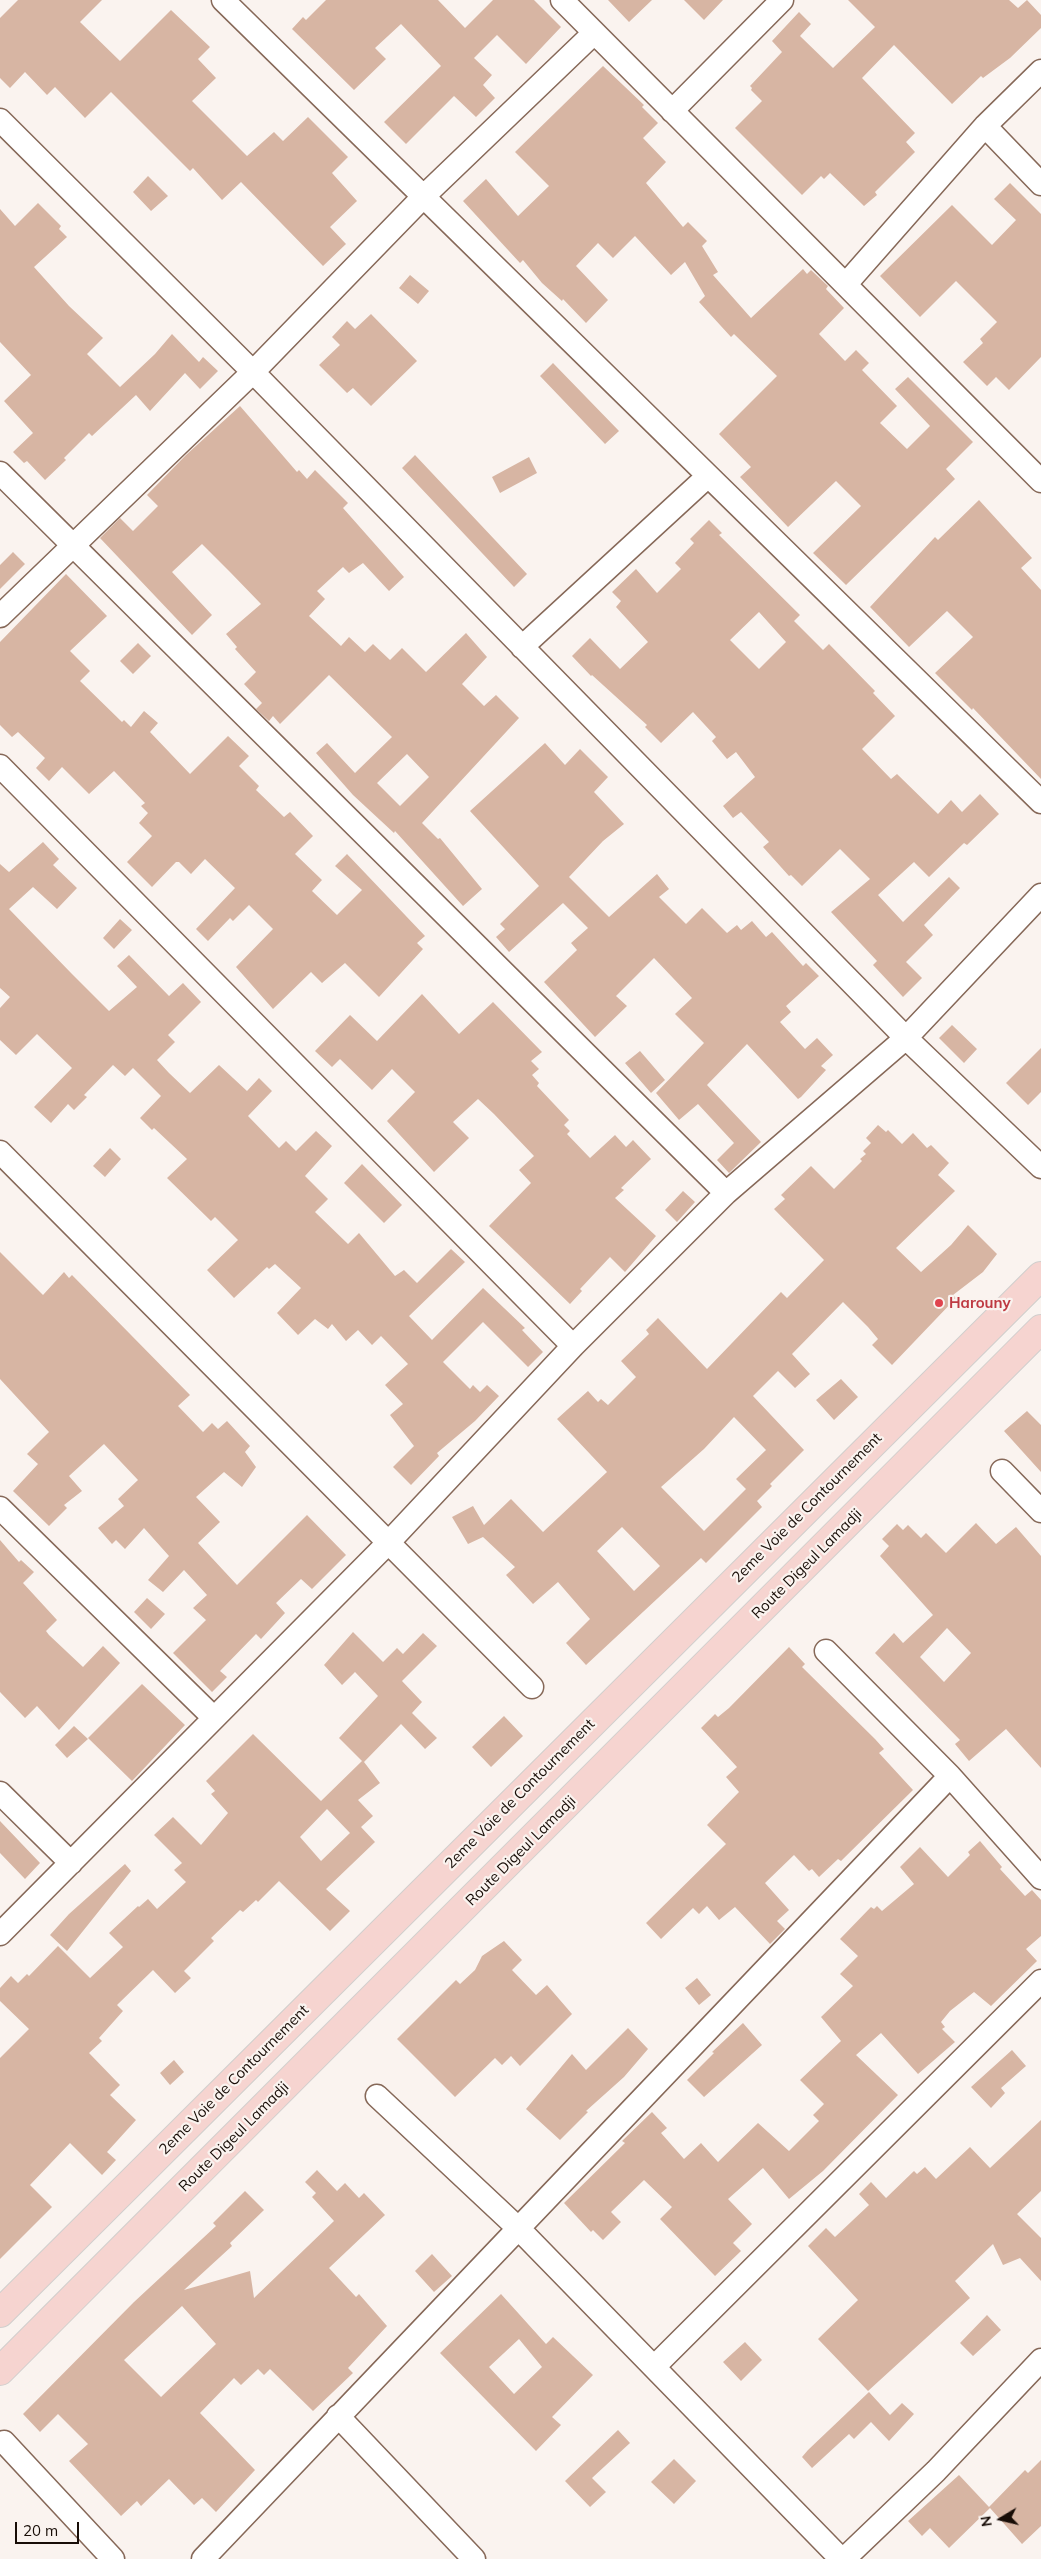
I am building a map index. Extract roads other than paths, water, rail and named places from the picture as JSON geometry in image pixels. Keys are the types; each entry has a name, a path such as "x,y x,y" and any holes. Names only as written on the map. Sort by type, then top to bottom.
{"main road":[{"name":"2eme Voie de Contournement","path":"0,2313 1041,1276"},
{"name":"Route Digeul Lamadji","path":"0,2371 1041,1329"}],"street":[{"path":"223,0 1041,802"},
{"path":"562,0 1041,481"},
{"path":"672,112 782,0"},
{"path":"0,616 253,372 424,196 594,33"},
{"path":"846,284 985,126 1041,71"},
{"path":"0,120 253,372 906,1038 1041,1167"},
{"path":"985,126 1041,184"},
{"path":"0,474 726,1193"},
{"path":"522,647 708,476"},
{"path":"0,766 573,1346"},
{"path":"0,1934 389,1542 573,1346 726,1193 906,1038 1041,896"},
{"path":"0,1152 532,1687"},
{"path":"1002,1471 1041,1512"},
{"path":"0,1508 214,1718"},
{"path":"826,1651 950,1776 1041,1878"},
{"path":"203,2559 950,1776"},
{"path":"0,1793 71,1863"},
{"path":"655,2366 1041,1981"},
{"path":"377,2096 519,2229 843,2559 936,2471 1041,2360"},
{"path":"338,2416 474,2559"},
{"path":"4,2442 113,2559"}],"place":[{"name":"Harouny","path":"939,1303"}]}
